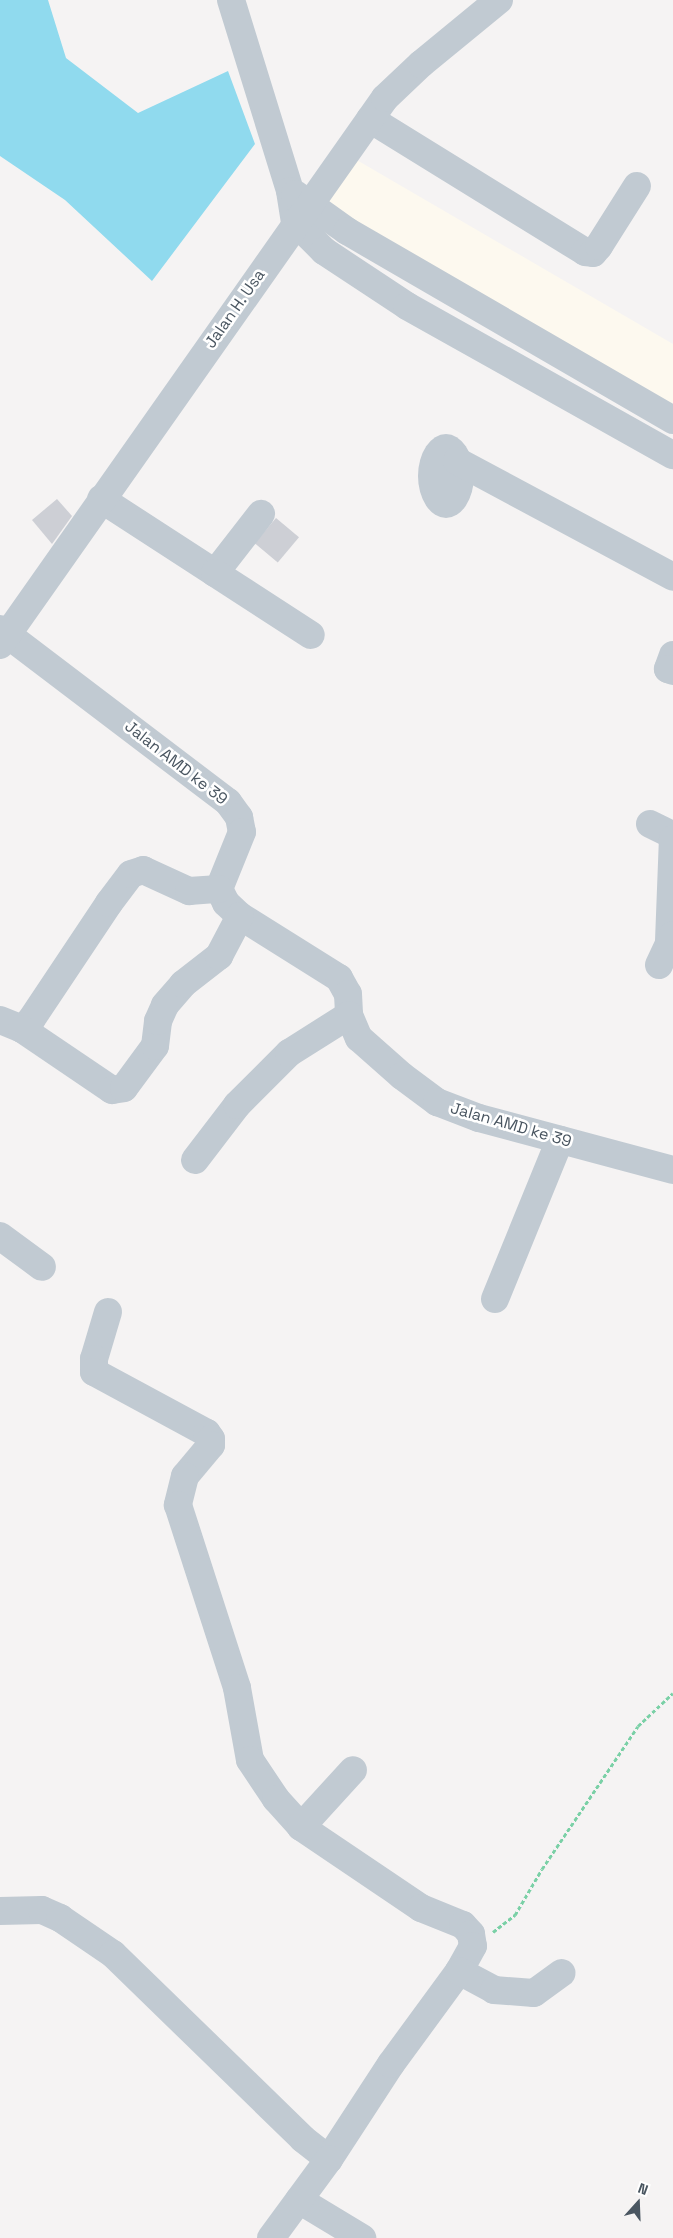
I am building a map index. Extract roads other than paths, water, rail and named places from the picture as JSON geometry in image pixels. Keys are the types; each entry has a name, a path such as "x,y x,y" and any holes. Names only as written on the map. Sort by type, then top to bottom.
{"street":[{"path":"231,0 298,205 324,251 408,306 673,455"},
{"name":"Jalan H. Usa","path":"2,636 101,499 298,205 370,119 421,64 499,0"},
{"path":"370,119 585,252 593,253 599,246 637,186"},
{"path":"298,205 347,231 673,420"},
{"path":"448,447 673,577"},
{"path":"101,499 311,635"},
{"path":"215,573 261,514"},
{"name":"Jalan AMD ke 39","path":"2,636 228,802 240,817 242,832 220,889 226,903 240,916 339,978 348,994 349,1015 359,1038 437,1102 479,1118 673,1170"},
{"path":"673,655 668,669 673,671"},
{"path":"665,833 667,947"},
{"path":"220,889 189,891 143,870 132,874 11,1025 112,1090 124,1088 155,1046 158,1021 165,1005 183,984 219,956 240,916"},
{"path":"194,1160 238,1105 289,1053 349,1015"},
{"path":"495,1299 560,1140"},
{"path":"0,1236 42,1267"},
{"path":"108,1312 94,1359 94,1372 208,1433 211,1439 211,1445 185,1476 180,1488 178,1505 237,1688 250,1760 276,1799 301,1827 421,1908 463,1925 471,1934 473,1946 459,1972 391,2064 329,2159 271,2238"},
{"path":"301,1827 353,1770"},
{"path":"0,1911 42,1910 60,1918 113,1954 303,2139 329,2159"},
{"path":"459,1972 494,1990 534,1993 562,1973"},
{"path":"299,2200 362,2238"}],"water":[{"path":"0,0 48,0 66,58 138,113 228,71 255,144 152,281 65,200 0,156"}]}
